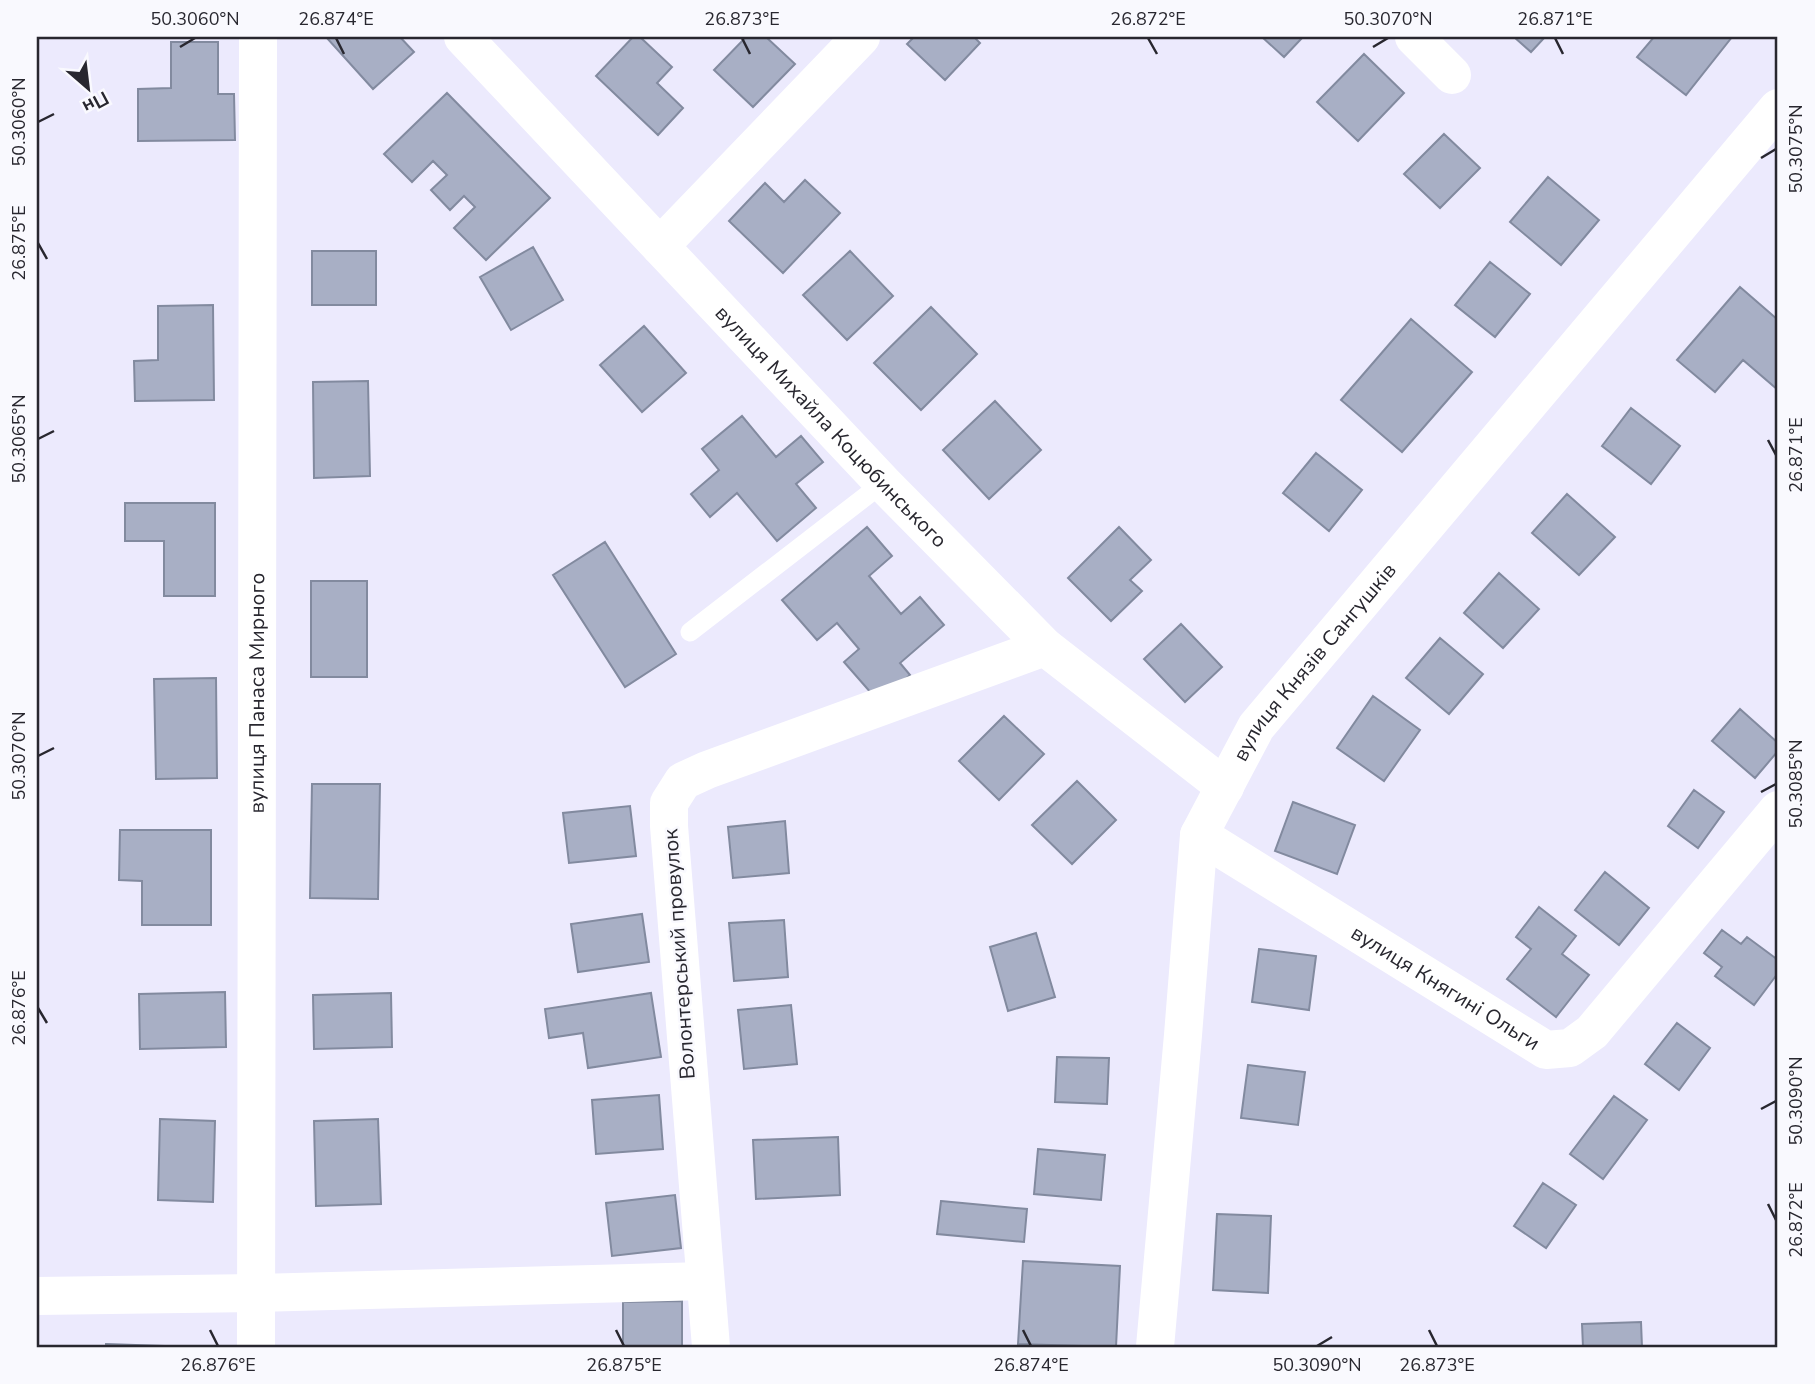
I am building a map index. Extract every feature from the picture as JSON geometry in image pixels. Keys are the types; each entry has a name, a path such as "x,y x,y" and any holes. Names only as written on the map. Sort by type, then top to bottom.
{"street":[{"name":"вулиця Панаса Мирного","path":"256,1347 258,37"},
{"name":"вулиця Михайла Коцюбинського","path":"463,37 883,483 1045,647 1225,787"},
{"path":"660,246 860,37"},
{"path":"1414,37 1452,75"},
{"name":"вулиця Князів Сангушків","path":"1155,1347 1199,835 1256,727 1778,108"},
{"name":"Волонтерський провулок","path":"711,1347 669,803 683,781 707,770 1045,647"},
{"name":"вулиця Княгині Ольги","path":"1199,835 1546,1050 1570,1048 1592,1032 1778,810"},
{"path":"37,1296 705,1281"}],"lane":[{"path":"690,632 883,483"}],"building":[{"path":"326,37 400,37 414,52 373,89"},
{"path":"633,37 640,37 672,67 657,83 683,108 658,135 596,76"},
{"path":"746,37 766,37 795,64 753,107 714,70"},
{"path":"914,37 974,37 980,43 945,80 907,44"},
{"path":"1262,37 1303,37 1284,57"},
{"path":"1514,37 1545,37 1531,52"},
{"path":"1654,37 1732,37 1686,95 1637,57"},
{"path":"171,42 218,42 218,94 234,94 235,140 138,141 138,89 171,88"},
{"path":"1364,54 1404,93 1358,141 1317,102"},
{"path":"447,93 550,198 486,260 454,228 475,207 464,196 450,210 431,190 447,175 433,161 412,182 384,154"},
{"path":"1444,134 1480,168 1440,208 1404,174"},
{"path":"1548,177 1599,220 1561,265 1510,222"},
{"path":"805,180 840,213 783,273 729,221 765,183 784,202"},
{"path":"533,247 563,300 511,330 480,277"},
{"path":"312,251 376,251 376,305 312,305"},
{"path":"850,251 893,296 847,340 803,295"},
{"path":"1490,262 1530,294 1495,337 1455,305"},
{"path":"1740,287 1778,320 1778,390 1743,360 1715,392 1677,360"},
{"path":"213,305 214,400 135,401 134,361 158,360 158,306"},
{"path":"931,307 977,354 921,410 874,363"},
{"path":"1411,319 1472,372 1402,452 1341,400"},
{"path":"644,326 686,373 642,412 600,365"},
{"path":"368,381 370,476 314,478 313,382"},
{"path":"995,401 1041,450 989,499 943,450"},
{"path":"1631,408 1680,446 1651,484 1602,446"},
{"path":"742,416 776,457 801,436 823,462 796,484 816,508 777,541 737,493 710,517 691,494 719,470 702,449"},
{"path":"1316,453 1362,490 1329,531 1283,493"},
{"path":"1567,494 1615,537 1579,575 1532,533"},
{"path":"125,503 215,503 215,596 164,596 164,541 125,541"},
{"path":"867,527 892,556 869,576 901,614 920,597 944,625 900,663 910,675 879,702 844,662 859,649 837,623 817,640 782,600"},
{"path":"1119,527 1151,560 1130,580 1142,591 1111,621 1068,578"},
{"path":"605,542 676,654 625,687 553,575"},
{"path":"1499,573 1539,609 1503,648 1464,613"},
{"path":"311,581 367,581 367,677 311,677"},
{"path":"1181,624 1222,667 1185,702 1144,659"},
{"path":"1440,638 1483,674 1449,714 1406,678"},
{"path":"216,678 217,778 156,779 154,679"},
{"path":"1373,696 1420,730 1384,781 1337,748"},
{"path":"1740,709 1778,743 1778,751 1755,778 1712,741"},
{"path":"1004,716 1044,754 999,800 959,761"},
{"path":"1077,781 1116,820 1072,864 1032,825"},
{"path":"312,784 380,784 378,899 310,898"},
{"path":"1694,790 1724,812 1698,848 1668,826"},
{"path":"1293,802 1355,825 1337,874 1275,851"},
{"path":"630,806 636,856 569,863 563,813"},
{"path":"785,821 789,873 733,878 728,827"},
{"path":"120,830 211,830 211,925 142,925 142,881 119,880"},
{"path":"1605,872 1649,908 1619,945 1575,910"},
{"path":"1539,907 1576,936 1562,954 1589,975 1556,1017 1507,979 1531,949 1516,937"},
{"path":"642,914 649,962 578,972 571,924"},
{"path":"784,920 788,977 734,981 729,923"},
{"path":"1722,930 1741,944 1747,937 1778,960 1778,973 1754,1005 1715,976 1722,967 1704,953"},
{"path":"1036,933 1055,997 1008,1011 990,947"},
{"path":"1259,949 1316,956 1309,1010 1252,1002"},
{"path":"225,992 226,1047 140,1049 139,994"},
{"path":"391,993 392,1047 314,1049 313,995"},
{"path":"651,993 661,1057 588,1068 583,1033 549,1038 545,1009"},
{"path":"791,1005 797,1064 744,1069 738,1010"},
{"path":"1677,1023 1710,1048 1679,1090 1645,1064"},
{"path":"1057,1057 1109,1058 1107,1104 1055,1102"},
{"path":"1248,1065 1305,1072 1298,1125 1241,1118"},
{"path":"659,1095 663,1149 596,1154 592,1100"},
{"path":"1614,1096 1647,1120 1603,1179 1570,1154"},
{"path":"160,1119 215,1121 213,1202 158,1200"},
{"path":"378,1119 381,1204 316,1206 314,1121"},
{"path":"838,1137 840,1195 756,1199 753,1140"},
{"path":"1038,1149 1105,1155 1101,1200 1034,1194"},
{"path":"1543,1183 1576,1205 1546,1248 1514,1226"},
{"path":"675,1195 681,1248 612,1256 606,1203"},
{"path":"941,1201 1027,1209 1024,1242 937,1234"},
{"path":"1217,1214 1271,1216 1268,1293 1213,1290"},
{"path":"1023,1261 1120,1266 1116,1347 1018,1344"},
{"path":"682,1301 682,1347 623,1347 623,1302"},
{"path":"1641,1322 1642,1347 1583,1347 1582,1324"},
{"path":"106,1344 164,1346 164,1347 106,1347"}]}
